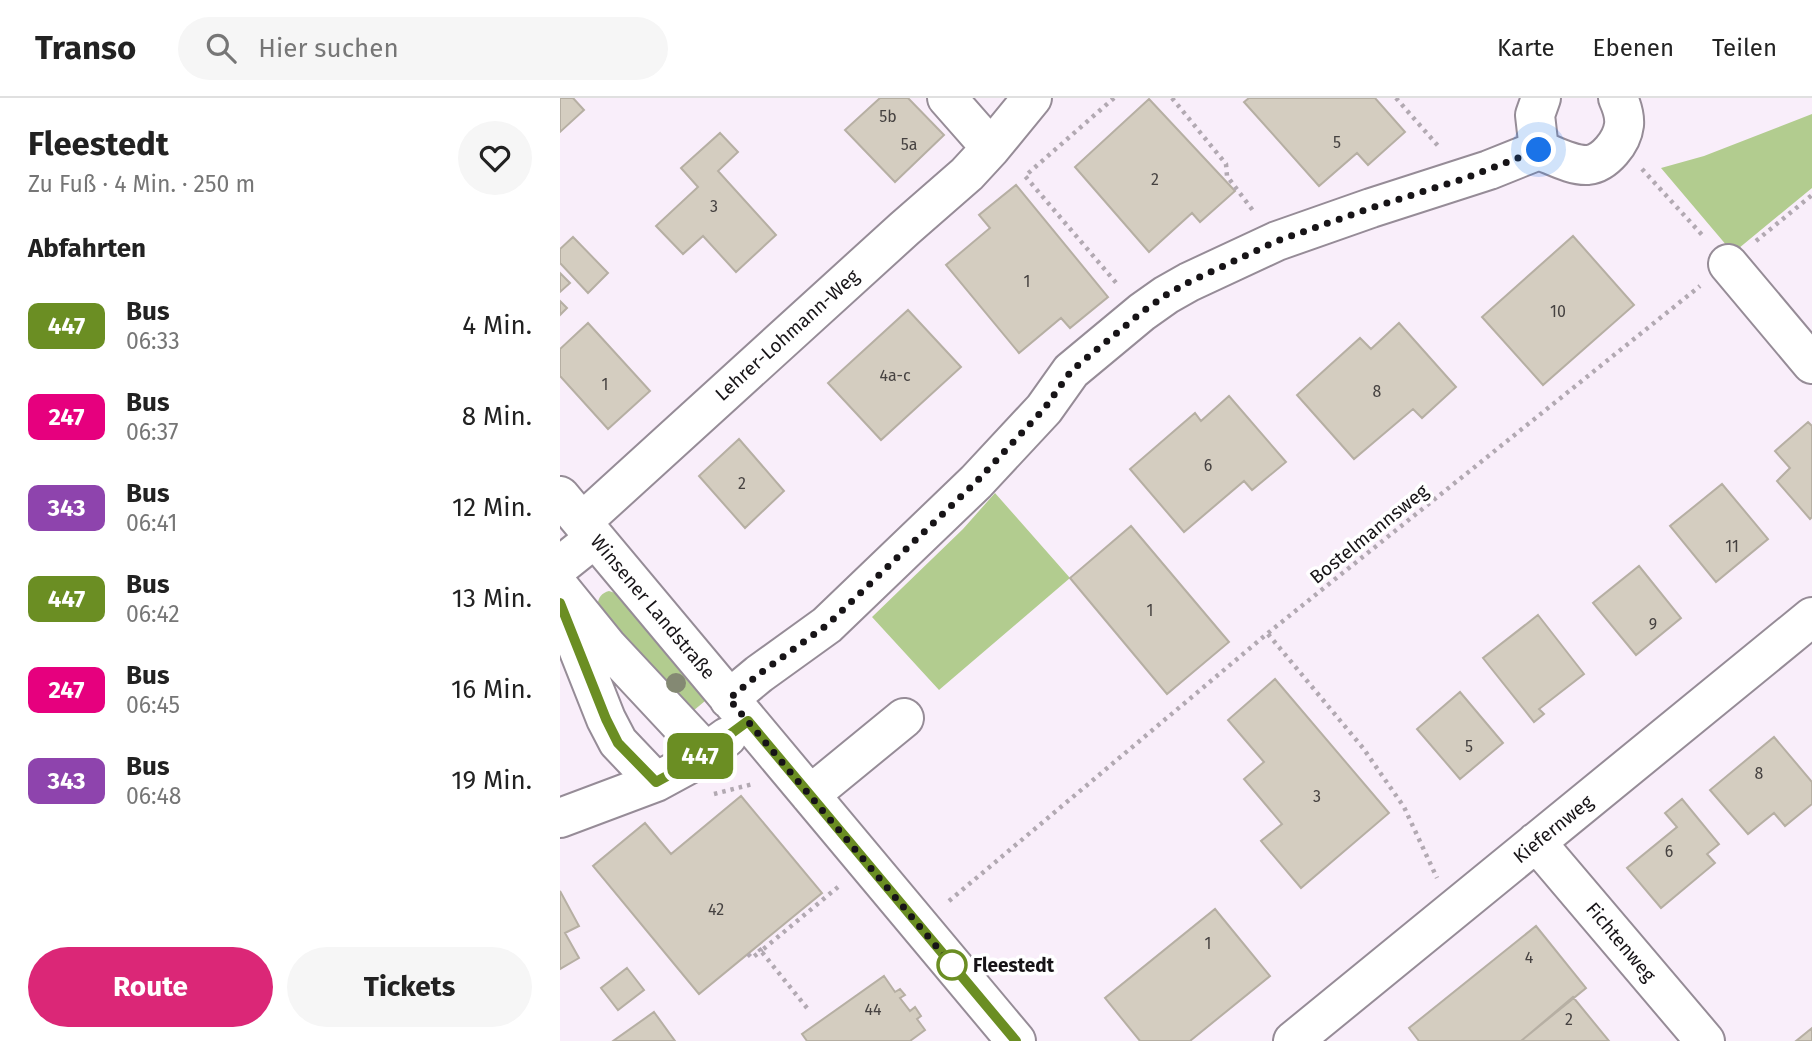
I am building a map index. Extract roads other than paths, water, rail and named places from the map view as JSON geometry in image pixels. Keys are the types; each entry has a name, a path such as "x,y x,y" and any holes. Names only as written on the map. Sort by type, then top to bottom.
{"street":[{"path":"947,98 991,148"},
{"name":"Lehrer-Lohmann-Weg","path":"560,566 579,519 967,174 1032,98"},
{"path":"1539,150 1535,115 1541,98"},
{"path":"560,818 679,769 739,710 759,674 827,625 976,482 1044,409 1071,371 1166,295 1277,241 1466,178 1539,150 1588,164 1599,161 1618,142 1624,128 1618,98"},
{"path":"1728,264 1812,364"},
{"name":"Winsener Landstraße","path":"579,519 1016,1041"},
{"path":"560,588 607,646 679,769"},
{"path":"560,603 618,743 679,769"},
{"name":"Kiefernweg","path":"1293,1041 1812,617"},
{"path":"810,795 905,718"},
{"name":"Fichtenweg","path":"1536,842 1705,1041"}],"place":[{"name":"Fleestedt","path":"952,965"}]}
